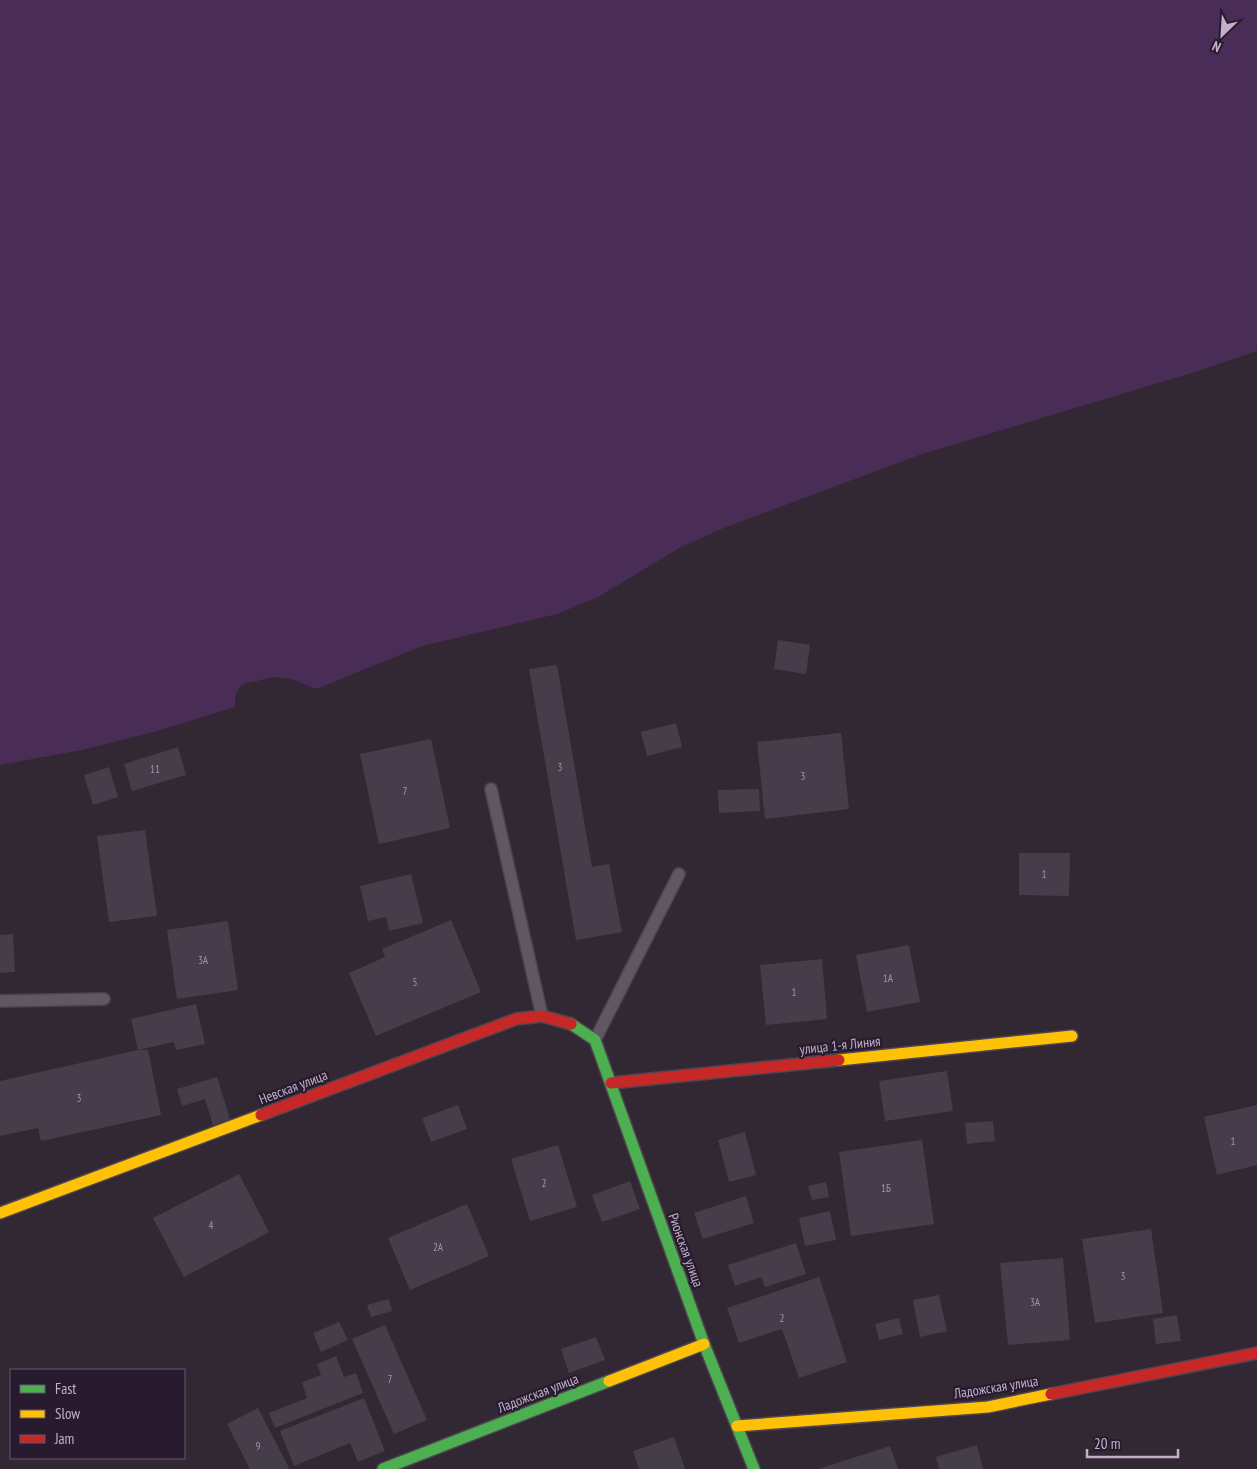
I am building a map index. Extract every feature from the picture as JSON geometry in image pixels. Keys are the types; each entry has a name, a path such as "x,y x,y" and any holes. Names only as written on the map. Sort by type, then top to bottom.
{"street":[{"name":"Невская улица","path":"0,1213 516,1019 542,1016 570,1023 595,1040"},
{"name":"улица 1-я Линия","path":"611,1083 1072,1036"},
{"name":"Рионская улица","path":"595,1040 704,1344 754,1469"},
{"name":"Ладожская улица","path":"383,1469 704,1344"},
{"name":"Ладожская улица","path":"737,1426 988,1407 1257,1353"}],"lane":[{"path":"491,789 542,1016"},
{"path":"595,1040 679,874"},
{"path":"0,1001 104,999"}],"shaded area":[{"path":"0,0 1257,0 1257,351 1198,371 922,454 726,527 681,547 598,597 557,614 422,646 316,689 281,677 249,682 239,688 235,707 157,731 82,750 0,765"}],"building":[{"path":"778,640 810,645 806,674 774,669"},
{"path":"557,665 592,867 609,864 622,932 576,940 529,669"},
{"path":"676,723 682,747 647,756 641,732"},
{"path":"841,733 849,809 765,819 757,742"},
{"path":"431,739 450,828 379,844 360,754"},
{"path":"178,747 186,775 132,791 124,764"},
{"path":"109,767 118,797 93,805 84,775"},
{"path":"759,789 760,811 719,813 718,790"},
{"path":"145,830 157,916 109,922 97,836"},
{"path":"1019,853 1070,853 1069,896 1019,895"},
{"path":"411,874 423,923 389,931 386,917 368,921 360,886"},
{"path":"451,920 481,992 376,1036 349,973 385,957 382,949"},
{"path":"228,921 238,990 177,999 167,930"},
{"path":"13,934 15,972 0,973 0,935"},
{"path":"909,945 920,1002 867,1012 856,955"},
{"path":"822,959 827,1019 766,1025 760,965"},
{"path":"196,1004 205,1044 176,1050 174,1042 138,1050 131,1019"},
{"path":"138,1050 148,1050 161,1115 41,1141 38,1128 0,1136 0,1081"},
{"path":"947,1071 953,1111 885,1121 879,1081"},
{"path":"217,1077 230,1119 213,1125 205,1099 182,1106 177,1089"},
{"path":"458,1105 467,1129 431,1142 422,1118"},
{"path":"1257,1105 1257,1165 1217,1175 1204,1117"},
{"path":"993,1121 995,1141 967,1144 965,1123"},
{"path":"745,1132 756,1175 729,1182 718,1140"},
{"path":"922,1140 934,1224 851,1236 839,1152"},
{"path":"558,1145 577,1207 530,1221 511,1159"},
{"path":"239,1174 269,1232 184,1277 153,1218"},
{"path":"630,1181 640,1209 602,1222 592,1195"},
{"path":"826,1182 829,1197 812,1200 808,1186"},
{"path":"746,1196 754,1223 703,1239 694,1213"},
{"path":"467,1204 489,1256 410,1290 388,1238"},
{"path":"830,1211 836,1240 805,1246 799,1218"},
{"path":"1151,1229 1163,1313 1095,1323 1082,1239"},
{"path":"796,1243 806,1274 765,1287 761,1277 735,1286 728,1265"},
{"path":"1063,1258 1070,1340 1008,1345 1000,1263"},
{"path":"819,1277 847,1362 799,1378 782,1329 739,1343 727,1308"},
{"path":"939,1295 947,1331 920,1337 913,1300"},
{"path":"389,1299 392,1311 371,1317 367,1305"},
{"path":"1177,1315 1181,1341 1156,1344 1153,1319"},
{"path":"899,1318 903,1334 879,1340 875,1324"},
{"path":"339,1322 348,1340 321,1352 313,1333"},
{"path":"385,1325 427,1420 394,1434 352,1339"},
{"path":"596,1337 605,1360 569,1373 561,1349"},
{"path":"336,1356 344,1377 356,1373 363,1393 275,1428 269,1413 307,1398 302,1382 321,1375 317,1364"},
{"path":"364,1398 385,1451 358,1462 350,1443 294,1466 280,1431"},
{"path":"258,1408 288,1469 250,1469 227,1424"},
{"path":"674,1437 685,1469 639,1469 633,1451"},
{"path":"977,1445 983,1469 939,1469 936,1457"},
{"path":"890,1446 898,1469 818,1469"}],"traffic: fast":[{"path":"571,1024 595,1040 704,1344 754,1469"},
{"path":"383,1469 609,1381"}],"traffic: slow":[{"path":"839,1060 1072,1036"},
{"path":"0,1213 261,1115"},
{"path":"609,1381 704,1344"},
{"path":"737,1426 988,1407 1051,1394"}],"traffic: jam":[{"path":"261,1115 516,1019 542,1016 571,1024"},
{"path":"611,1083 839,1060"},
{"path":"1051,1394 1257,1353"}]}
